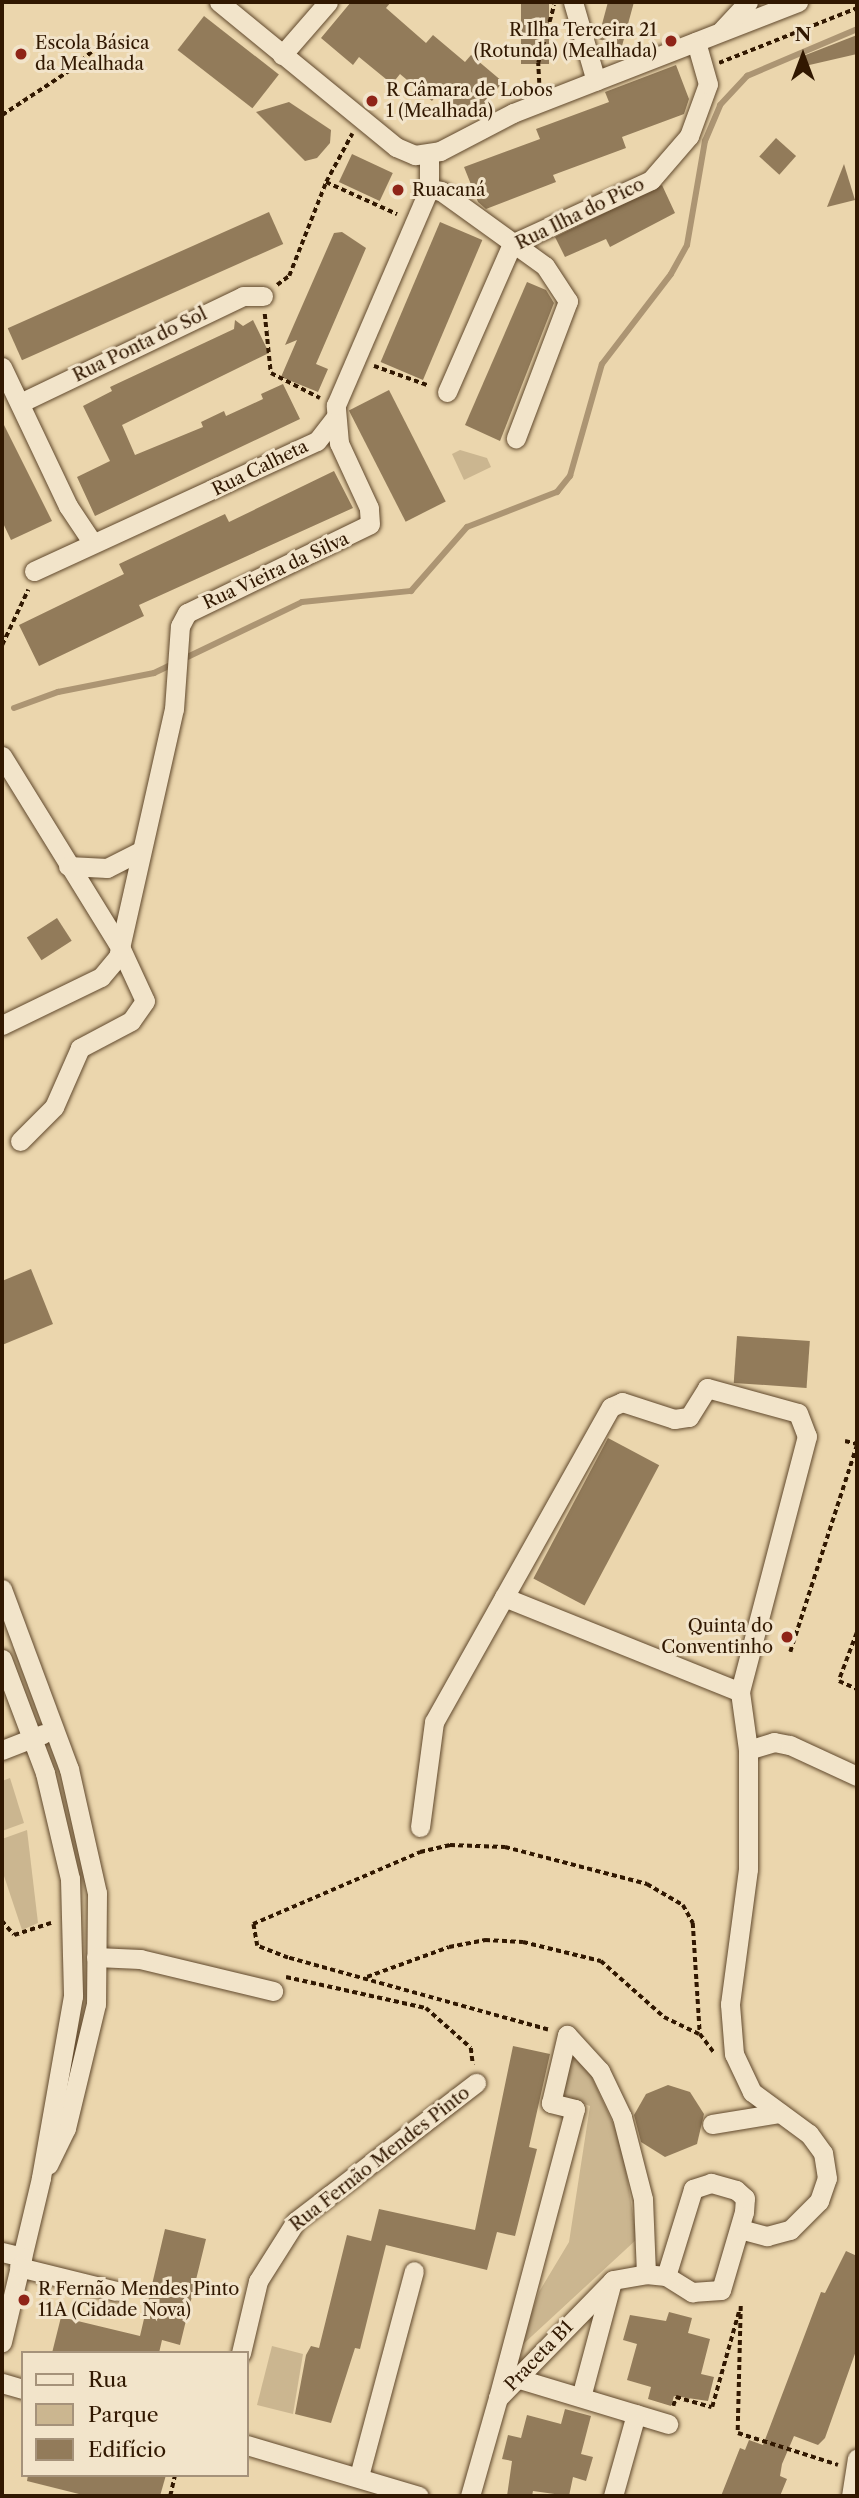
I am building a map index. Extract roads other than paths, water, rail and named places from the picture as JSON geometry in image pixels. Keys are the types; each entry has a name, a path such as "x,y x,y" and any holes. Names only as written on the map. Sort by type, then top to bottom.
{"street":[{"path":"219,2 377,132 405,152 429,154 542,102 798,2"},
{"path":"282,55 328,2"},
{"path":"573,2 596,81"},
{"path":"719,34 748,2"},
{"name":"Rua Ilha do Pico","path":"447,392 512,244 651,180 689,136 708,84 696,42"},
{"name":"Rua Calheta","path":"34,571 92,542 110,540 317,440 335,411 429,189 429,154"},
{"path":"429,189 441,191 545,266 568,301 516,438"},
{"name":"Rua Ponta do Sol","path":"20,403 243,296 263,296"},
{"path":"2,367 68,506 92,542"},
{"name":"Rua Vieira da Silva","path":"121,949 138,852 180,679 182,620 194,609 370,524 369,508 339,443 335,411"},
{"path":"2,756 121,949 145,1001 131,1021 80,1048 54,1107 20,1141"},
{"path":"68,866 107,868 138,852"},
{"path":"2,1025 101,977 121,949"},
{"path":"420,1827 434,1722 611,1406 630,1403 674,1419 689,1418 707,1388 798,1413 807,1436 740,1692 748,1750 748,1869 730,2004 741,2072 752,2092 809,2134 823,2153 823,2189 810,2213 790,2230 767,2236 740,2229"},
{"path":"2,1589 54,1730 97,1894 96,2004 69,2115 41,2178"},
{"path":"504,1597 740,1692"},
{"path":"2,1659 32,1739 70,1879 73,1996 41,2178 2,2342"},
{"path":"2,1750 54,1730"},
{"path":"748,1750 774,1742 790,1745 857,1776"},
{"path":"96,1957 139,1959 273,1991"},
{"path":"498,2398 575,2109 551,2103 567,2035 600,2071 622,2117 643,2199 646,2273"},
{"name":"Rua Fernão Mendes Pinto","path":"241,2351 258,2281 296,2221 476,2083"},
{"path":"712,2124 780,2113"},
{"path":"581,2397 613,2280 646,2273 666,2277 692,2292 720,2290 740,2229 745,2198 725,2185 700,2185 687,2200 666,2277"},
{"path":"2,2252 21,2262 116,2291"},
{"path":"359,2476 414,2271"},
{"name":"Praceta B1","path":"470,2496 498,2398 613,2280"},
{"path":"516,2378 636,2414 671,2415"},
{"path":"2,2384 21,2389"},
{"path":"613,2496 636,2414"},
{"path":"248,2445 359,2476 419,2496"},
{"path":"851,2496 855,2464"}],"waterway":[{"path":"14,708 58,692 154,673 302,602 411,591 467,527 557,492 570,476 602,364 671,274 687,245 705,141 720,105 747,76 857,29"}],"place":[{"name":"R Ilha Terceira 21 (Rotunda) (Mealhada)","path":"671,41"},
{"name":"Escola Básica da Mealhada","path":"21,54"},
{"name":"R Câmara de Lobos 1 (Mealhada)","path":"372,101"},
{"name":"Ruacaná","path":"398,190"},
{"name":"Quinta do Conventinho","path":"787,1637"},
{"name":"R Fernão Mendes Pinto 11A (Cidade Nova)","path":"24,2300"}]}
